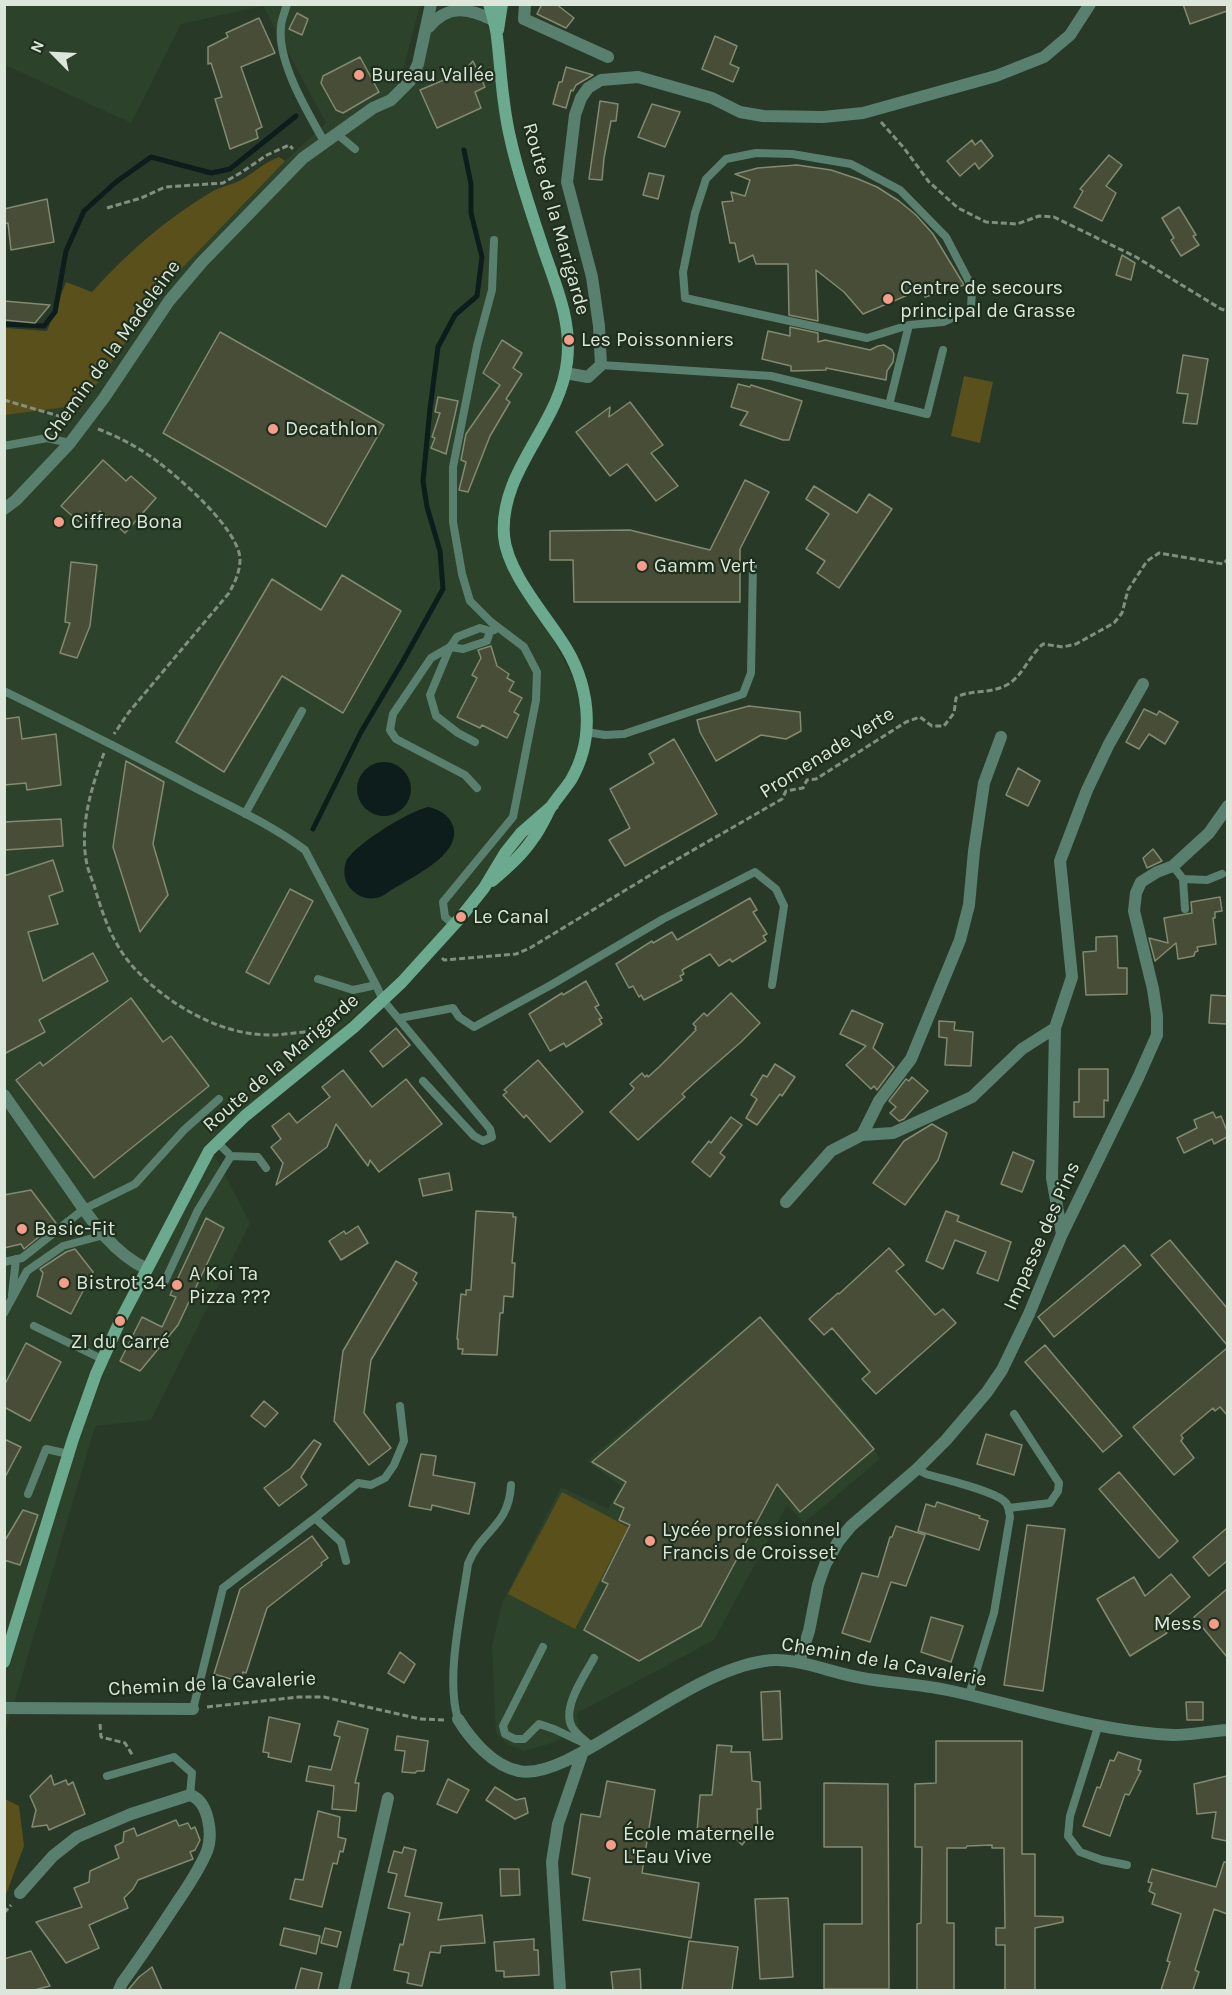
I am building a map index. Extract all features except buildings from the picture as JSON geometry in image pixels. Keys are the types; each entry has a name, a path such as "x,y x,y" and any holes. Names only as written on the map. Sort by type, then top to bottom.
{"main road":[{"name":"Route de la Marigarde","path":"4,1662 69,1454 102,1359 209,1150 245,1116 345,1035 421,963 484,888 505,853 521,833 553,804 575,771 584,745 586,701 575,664 520,579 504,537 510,491 525,457 558,397 565,373 569,340 561,297 509,136 497,34 489,4"},
{"name":"Route de la Marigarde","path":"497,34 502,4"}],"street":[{"path":"424,42 431,4"},
{"path":"424,42 438,4"},
{"path":"525,4 524,19 608,57"},
{"path":"565,373 588,377 601,365 592,277 567,182 575,115 581,98 588,88 601,80 638,77 711,98 740,112 763,116 823,117 863,113 996,76 1044,57 1070,35 1090,4"},
{"path":"429,27 437,18 456,10 477,13 493,20"},
{"name":"Chemin de la Madeleine","path":"4,509 16,500 70,443 169,301 202,262 303,158 373,108 391,100 410,81 424,42"},
{"path":"1062,1234 1052,1178 1055,1028 1072,977 1060,861 1109,744 1143,684"},
{"path":"862,1135 879,1101 911,1059 960,940 969,905 984,783 1001,737"},
{"name":"Impasse des Pins","path":"800,1662 818,1585 825,1565 838,1542 851,1526 917,1469 968,1416 1002,1370 1029,1314 1062,1234 1157,1035 1153,989 1134,911 1136,893 1141,882 1173,866 1209,833 1227,806"},
{"path":"786,1202 831,1151 862,1135 893,1133 972,1097 1022,1049 1055,1028"},
{"path":"4,1095 104,1235 122,1254 147,1269"},
{"name":"Chemin de la Cavalerie","path":"458,1719 477,1744 493,1758 511,1769 520,1772 545,1768 587,1751 716,1677 764,1661 782,1660 800,1662 852,1676 945,1689 1098,1727 1176,1735 1227,1730"},
{"name":"Chemin de la Cavalerie","path":"4,1708 193,1709"},
{"path":"560,1990 552,1862 558,1824 587,1751"},
{"path":"20,1893 53,1856 77,1837 131,1814 190,1795 195,1796 205,1809 209,1829 208,1849 189,1885 119,1990"},
{"path":"344,1990 388,1798"}],"lane":[{"path":"287,4 280,27 282,47 297,95 325,143"},
{"path":"337,134 355,149"},
{"path":"756,153 792,154 851,164 900,190 946,237 972,287 971,310 943,322 909,325 867,338 686,298 683,272 695,213 706,179 726,159 756,153"},
{"path":"454,925 445,917 443,902 513,817 536,700 537,672 524,647 470,601 462,574 453,522 453,467 477,346 492,290 494,240"},
{"path":"889,405 909,325"},
{"path":"601,365 771,376 927,414 943,350"},
{"path":"4,446 47,438 70,443"},
{"path":"586,732 605,735 624,734 743,694 751,673 753,564"},
{"path":"475,742 458,734 436,716 430,695 450,647 457,637 480,628 490,631 499,628"},
{"path":"477,788 465,776 396,739 390,730 393,714 431,658 450,647 463,649 487,641 490,631"},
{"path":"4,691 122,749 287,836 305,850 383,1000 490,1129 492,1137 483,1141 474,1136 423,1081"},
{"path":"245,814 302,711"},
{"path":"1173,866 1183,879 1185,909"},
{"path":"400,1018 453,1008 459,1017 474,1027 663,919 754,872 776,890 784,906 772,985"},
{"path":"1183,879 1207,880 1222,874"},
{"path":"318,979 353,990 376,985"},
{"path":"4,1262 22,1258 84,1209 135,1184 184,1130 219,1098"},
{"path":"217,1142 231,1156 258,1157 266,1168"},
{"path":"164,1283 198,1210 231,1156"},
{"path":"4,1313 27,1271 63,1246 104,1235"},
{"path":"12,1300 16,1259"},
{"path":"34,1326 102,1359"},
{"path":"193,1709 199,1676 223,1588 358,1483 371,1485 385,1478 394,1465 404,1441 400,1406"},
{"path":"1008,1508 1050,1503 1058,1491 1059,1483 1014,1414"},
{"path":"28,1494 46,1449 69,1454"},
{"path":"917,1469 926,1474 993,1494 1005,1502 1008,1508 1010,1517 994,1613 969,1695"},
{"path":"458,1719 452,1693 468,1564 473,1551 503,1517 510,1500 511,1485"},
{"path":"315,1518 341,1542 346,1561"},
{"path":"543,1647 503,1726 505,1734 515,1739 524,1739 539,1724 554,1729 587,1751"},
{"path":"587,1751 568,1716 575,1692 594,1658"},
{"path":"1098,1727 1070,1816 1068,1836 1080,1852 1102,1860 1127,1865"},
{"path":"107,1776 174,1756 192,1773 190,1795"}],"path":[{"path":"863,113 881,122 929,182 958,208 967,213 986,222 1017,224 1039,216 1054,217 1136,257 1227,311"},
{"path":"107,208 141,198 165,187 223,183 267,155 289,145 303,158"},
{"path":"4,400 85,424 129,443 182,482 223,524 235,541 240,557 238,575 229,593 106,741"},
{"name":"Promenade Verte","path":"444,960 516,954 530,948 782,799 786,791 803,788 807,780 816,779 906,722 920,717 932,726 944,726 954,713 956,698 961,694 989,692 1010,684 1037,649 1044,644 1063,647 1076,644 1114,623 1122,613 1128,590 1147,561 1159,553 1223,564 1227,560"},
{"path":"104,752 91,790 85,826 86,859 111,935 135,970 164,995 202,1018 234,1031 273,1036 326,1028 340,1018"},
{"name":"Chemin de la Cavalerie","path":"193,1709 299,1697 324,1697 420,1719 458,1719"},
{"path":"101,1737 126,1743 138,1766"}],"shaded area":[{"path":"5,5 420,5 403,70 393,95 411,78 432,22 474,12 498,37 504,92 569,358 524,466 506,534 533,602 586,702 569,793 400,975 268,1095 212,1150 250,1223 151,1420 95,1426 5,1734 5,415 82,404 164,287 285,161 326,123 263,6 181,24 131,123 5,65"},
{"path":"279,157 285,161 164,287 82,405 5,415 5,328 47,331 66,282 92,292 134,250 180,213 213,191 239,181"},
{"path":"964,376 993,382 980,443 951,436"},
{"path":"379,762 389,762 399,766 407,774 411,789 407,804 399,812 389,816 379,816 369,812 361,804 357,794 357,784 361,774 369,766"},
{"path":"429,807 444,814 453,826 454,837 442,857 419,874 379,897 362,897 355,893 349,887 344,871 351,855 383,829 410,814"},
{"name":"Lycée professionnel Francis de Croisset","path":"760,1315 865,1434 880,1459 804,1523 787,1505 714,1640 576,1714 580,1729 552,1743 524,1751 509,1745 496,1733 492,1647 502,1603 561,1487 608,1509 621,1486 587,1461"},
{"path":"562,1492 628,1527 575,1629 508,1594"},
{"path":"5,1799 19,1806 24,1846 5,1897"}],"waterway":[{"path":"4,324 44,326 55,312 66,251 84,211 116,182 151,157 211,173 230,169 296,116"},
{"path":"313,829 361,732 443,589 440,551 427,507 423,481 438,347 455,315 477,296 482,257 471,213 471,184 464,150"}],"place":[{"name":"Bureau Vallée","path":"359,75"},
{"name":"Centre de secours principal de Grasse","path":"888,299"},
{"name":"Les Poissonniers","path":"569,340"},
{"name":"Decathlon","path":"273,429"},
{"name":"Ciffreo Bona","path":"59,522"},
{"name":"Gamm Vert","path":"642,566"},
{"name":"Le Canal","path":"461,917"},
{"name":"Basic-Fit","path":"22,1229"},
{"name":"Bistrot 34","path":"64,1283"},
{"name":"A Koi Ta Pizza ???","path":"177,1285"},
{"name":"ZI du Carré","path":"120,1321"},
{"name":"Lycée professionnel Francis de Croisset","path":"650,1541"},
{"name":"Mess","path":"1214,1624"},
{"name":"École maternelle L'Eau Vive","path":"611,1845"}]}
